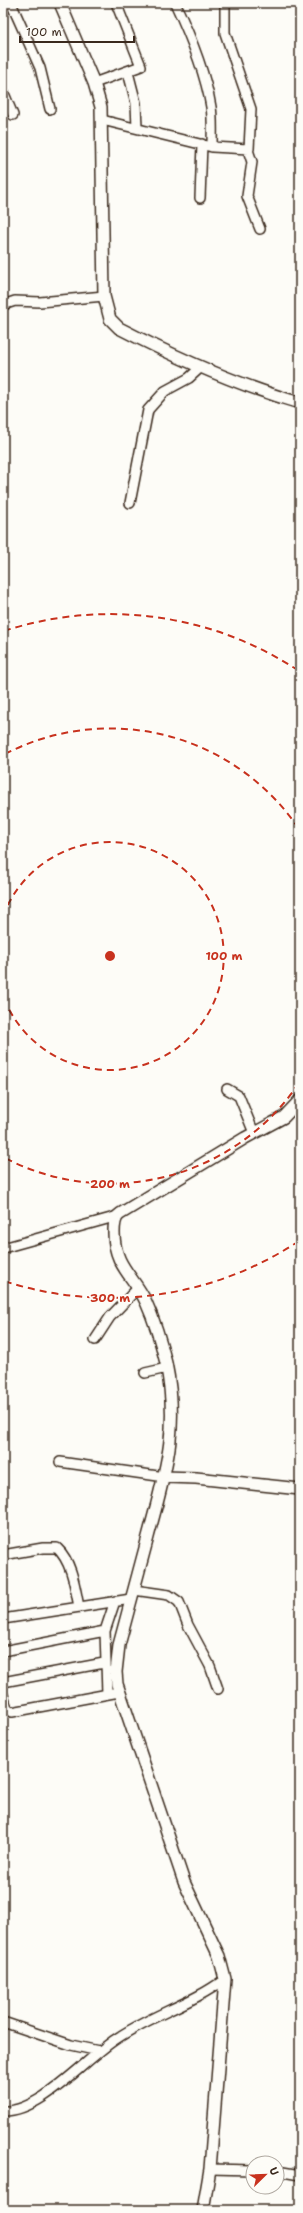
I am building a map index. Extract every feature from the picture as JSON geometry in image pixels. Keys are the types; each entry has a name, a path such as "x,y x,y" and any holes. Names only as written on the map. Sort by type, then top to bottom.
{"street":[{"path":"11,3 40,68 50,109"},
{"path":"60,3 94,83 101,107 104,296 110,318 119,328 201,367 257,390 300,403"},
{"path":"94,83 128,72 141,66 116,3"},
{"path":"175,3 190,37 204,80 211,109 212,147"},
{"path":"225,3 225,33 251,109 250,143 248,150 252,162 247,196 260,229"},
{"path":"128,72 136,103 137,128"},
{"path":"3,91 13,115"},
{"path":"102,120 212,147 248,150"},
{"path":"200,198 202,144"},
{"path":"3,305 15,301 40,302 104,296"},
{"path":"130,503 148,410 165,391 189,378 201,367"},
{"path":"228,1089 239,1096 254,1133"},
{"path":"3,1248 118,1216 254,1133 284,1117 300,1100"},
{"path":"118,1216 114,1227 117,1255 125,1272 146,1301 159,1332 173,1401 173,1422 165,1477 132,1594 117,1659 116,1672 120,1692 184,1882 219,1956 225,1979 210,2169 203,2210"},
{"path":"95,1340 110,1317 138,1288"},
{"path":"145,1373 167,1368"},
{"path":"60,1462 165,1477 196,1478 300,1489"},
{"path":"3,1555 42,1548 56,1548 63,1555 69,1567 79,1607"},
{"path":"3,1618 115,1601 132,1594 169,1595 179,1602 191,1631 210,1666 218,1689"},
{"path":"107,1694 104,1663 105,1631 115,1601"},
{"path":"3,1651 105,1631"},
{"path":"3,1682 104,1663"},
{"path":"3,1695 7,1709 12,1712 120,1692"},
{"path":"3,2112 21,2110 37,2101 55,2089 99,2051 134,2028 195,1999 225,1979"},
{"path":"3,2022 71,2045 99,2051"},
{"path":"210,2169 245,2170"},
{"path":"285,2172 300,2175"}]}
